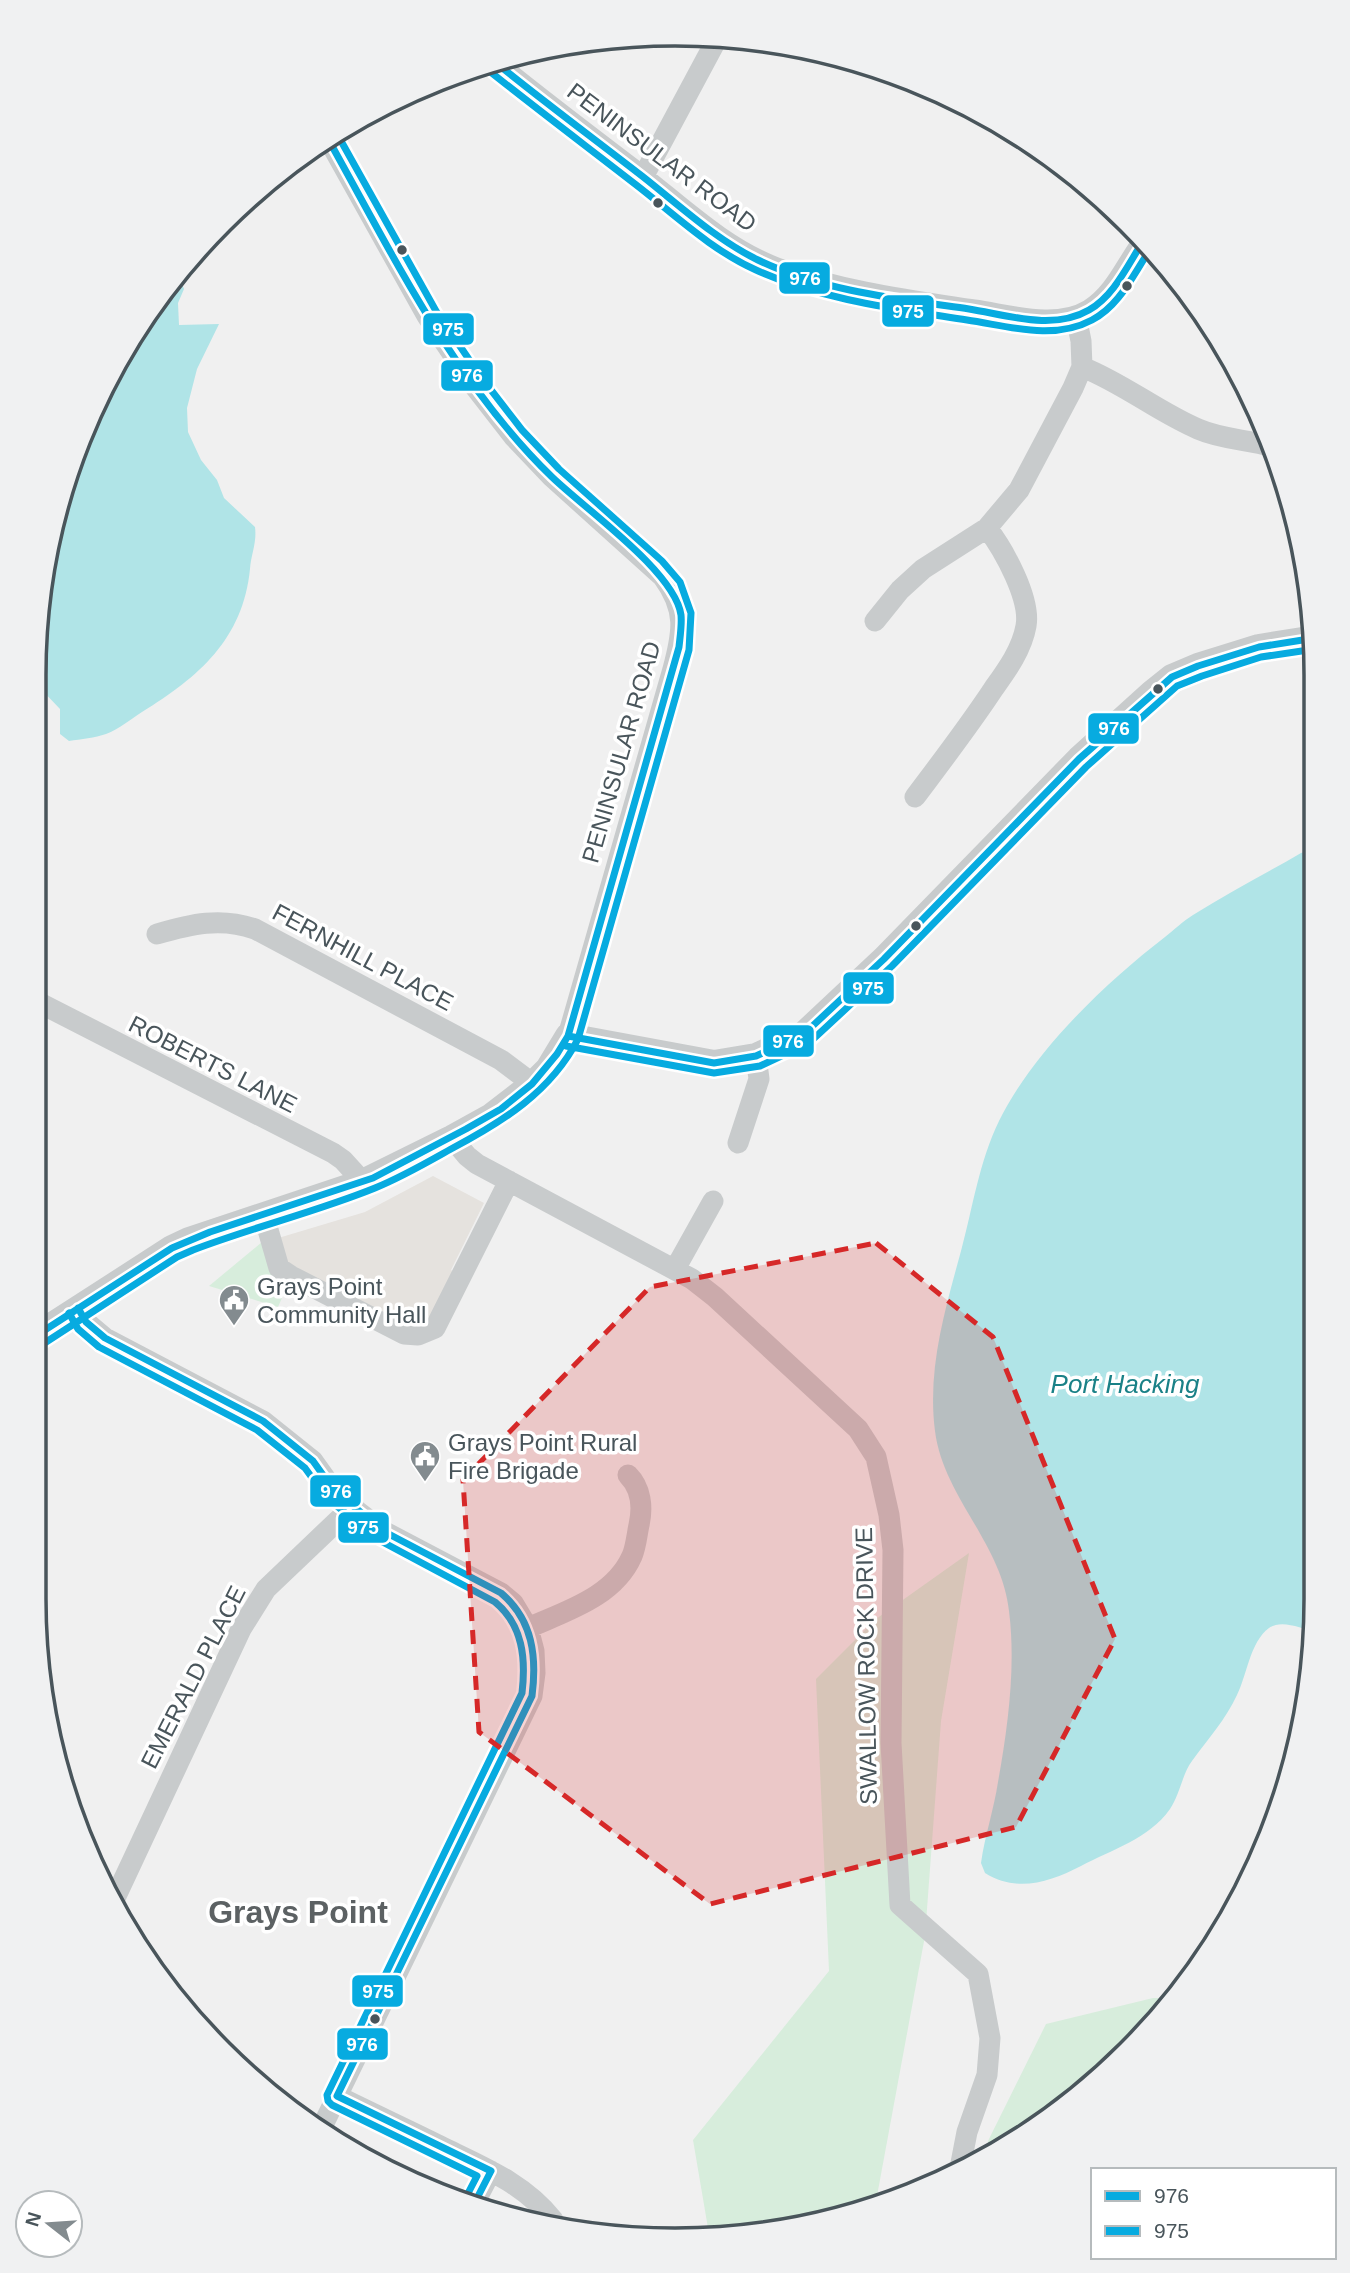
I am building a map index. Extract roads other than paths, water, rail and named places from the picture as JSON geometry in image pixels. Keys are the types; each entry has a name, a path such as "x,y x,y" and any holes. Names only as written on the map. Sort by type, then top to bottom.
{"street":[{"path":"643,177 713,47"},
{"name":"PENINSULAR ROAD","path":"504,69 708,228 737,248 775,268 797,275 910,300 1040,320 1076,316 1090,309 1115,285 1138,249"},
{"name":"PENINSULAR ROAD","path":"333,147 428,316 472,383 514,437 552,477 663,577 671,588 681,615 681,638 671,679 568,1036"},
{"path":"875,621 900,590 923,569 987,528 1019,490 1082,367 1076,316"},
{"path":"1082,367 1115,381 1194,428 1222,438 1261,445"},
{"path":"915,797 1005,673 1021,644 1027,624 1023,599 1016,581 997,540 987,528"},
{"path":"46,1329 172,1248 205,1233 363,1182 490,1117 548,1069 568,1036 714,1063 756,1056 804,1034 884,959 1079,759 1172,677 1259,647 1303,640"},
{"name":"FERNHILL PLACE","path":"157,934 191,924 215,921 232,922 256,929 501,1060 533,1084"},
{"name":"ROBERTS LANE","path":"46,1006 333,1153 363,1182"},
{"path":"737,1143 759,1079 756,1056"},
{"name":"SWALLOW ROCK DRIVE","path":"452,1138 477,1164 675,1269 715,1297 858,1429 876,1457 889,1515 893,1550 891,1743 900,1905 978,1974 990,2038 987,2075 967,2132 962,2158"},
{"path":"264,1216 279,1268 381,1324 404,1334 418,1335 435,1328 509,1181"},
{"path":"675,1269 713,1201"},
{"path":"78,1308 86,1322 105,1338 263,1421 313,1461 333,1489 352,1507 383,1531 492,1587 513,1603 528,1628 535,1662 532,1696 325,2121"},
{"path":"528,1628 582,1605 615,1583 632,1555 642,1511 636,1483 628,1475"},
{"name":"EMERALD PLACE","path":"118,1891 247,1619 266,1589 352,1507"},
{"path":"337,2096 491,2171 522,2189 548,2214"},
{"path":"479,2196 491,2171"}],"water":[{"path":"182,284 184,289 178,303 179,325 219,324 197,369 187,408 188,432 201,460 217,480 224,498 255,527 255,543 246,594 228,636 215,654 182,685 120,727 97,736 69,741 60,734 60,709 46,694 47,634 51,593 67,512 93,434 110,397 152,325"},
{"name":"Port Hacking","path":"1304,852 1303,1629 1280,1624 1274,1625 1263,1634 1253,1650 1233,1704 1189,1766 1170,1809 1151,1828 1129,1843 1057,1877 1033,1883 1009,1883 985,1873 981,1863 1008,1718 1012,1653 1009,1611 996,1564 960,1499 940,1455 933,1408 939,1340 986,1152 1013,1095 1051,1045 1095,997 1189,917"}],"place":[{"name":"Grays Point Community Hall","path":"234,1327"},
{"name":"Grays Point Rural Fire Brigade","path":"425,1483"}],"district":[{"name":"Grays Point","path":"298,1912"}]}
